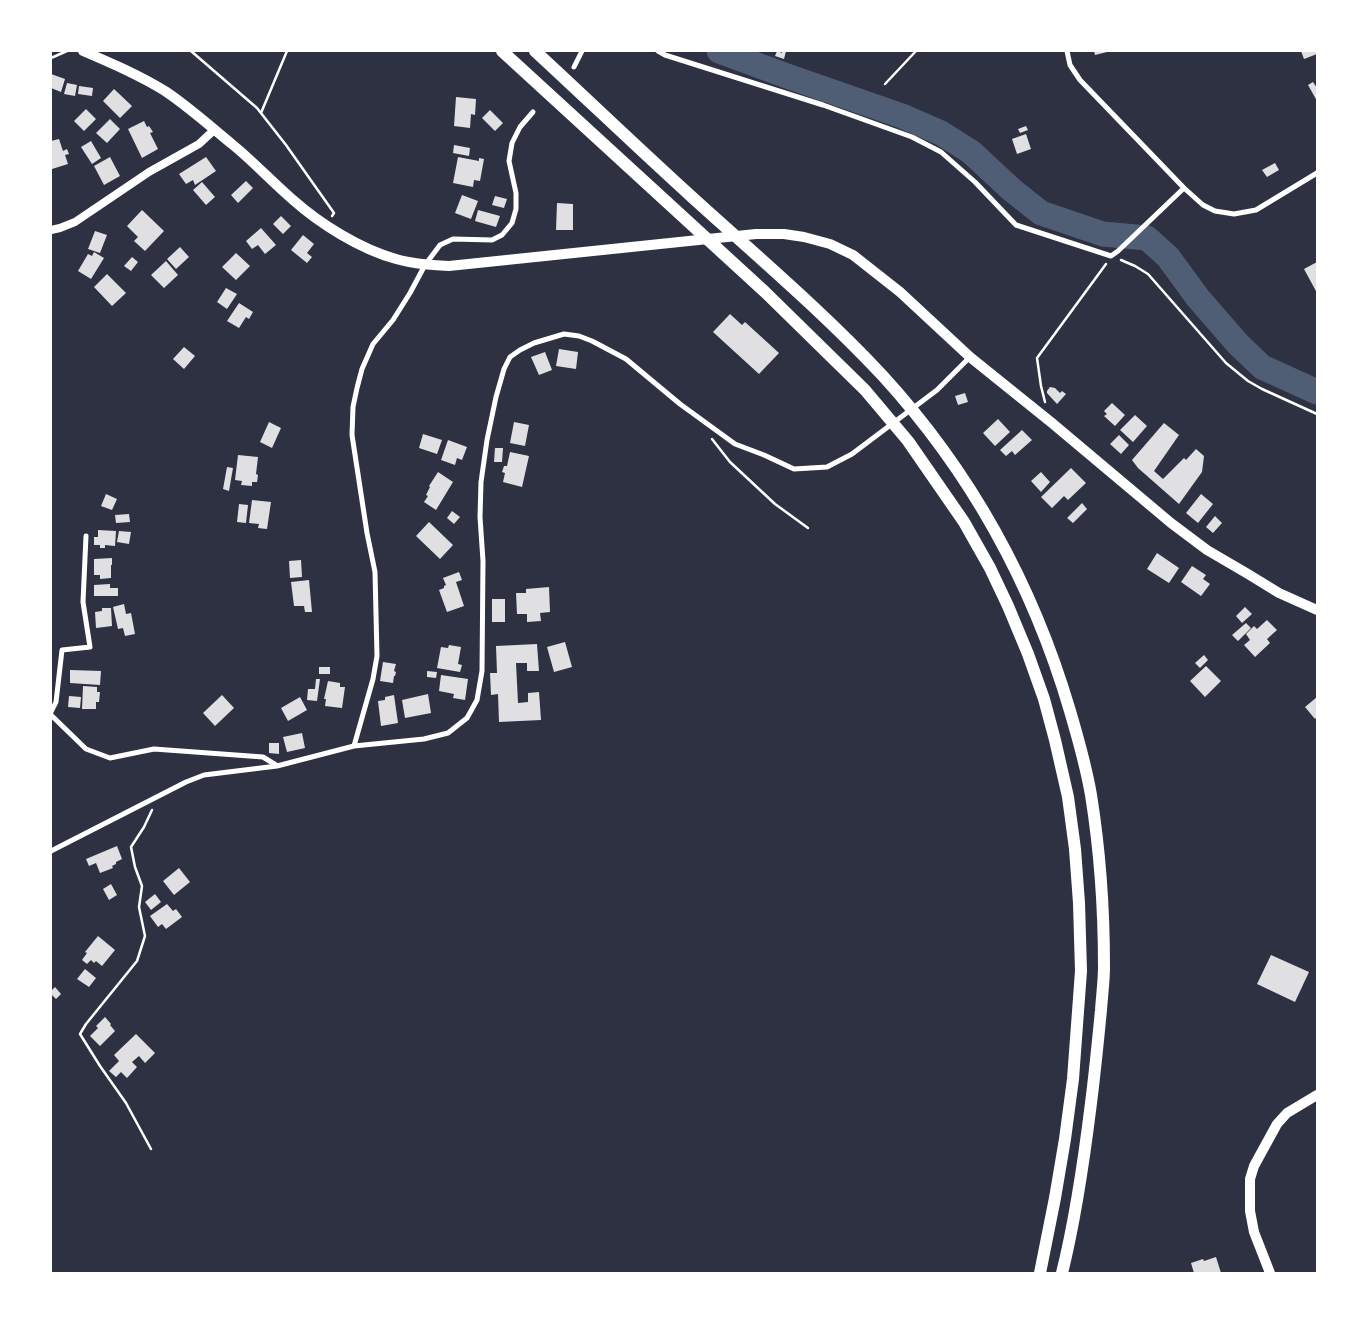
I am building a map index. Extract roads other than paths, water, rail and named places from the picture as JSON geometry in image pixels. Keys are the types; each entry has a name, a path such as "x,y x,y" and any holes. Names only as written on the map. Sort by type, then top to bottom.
{"highway":[{"path":"502,51 765,292 865,390 908,442 964,522 990,568 1008,606 1044,699 1055,740 1068,797 1075,849 1079,904 1081,970 1073,1079 1066,1139 1056,1198 1040,1273"},
{"path":"535,51 690,195 782,277 882,376 956,468 984,511 1009,556 1029,598 1050,648 1078,736 1090,792 1098,849 1102,902 1104,970 1095,1072 1078,1199 1062,1273"}],"main road":[{"path":"83,51 120,67 158,88 189,110 234,146 292,200 325,225 352,241 396,259 425,265 449,266 756,234 784,234 830,244 852,255 900,292 970,357 1171,523 1207,550 1280,592 1317,610"},
{"path":"1270,1273 1254,1232 1250,1211 1250,1179 1254,1166 1276,1124 1287,1113 1317,1095"}],"street":[{"path":"574,67 582,51"},
{"path":"658,51 823,105 912,137 941,152 975,182 1016,225 1111,256 1118,252 1184,188"},
{"path":"1067,51 1070,65 1080,80 1184,188 1203,205 1215,211 1234,214 1256,210 1317,173"},
{"path":"354,746 373,679 377,656 375,572 352,435 353,407 362,369 374,344 393,320 425,265 440,245 453,239 492,240 502,235 512,222 516,209 516,193 509,161 512,144 520,127 533,112"},
{"path":"51,230 75,222 117,192 198,144 214,130"},
{"path":"51,850 186,782 204,775 277,766 354,746 424,739 448,733 467,718 477,700 482,671 483,561 480,516 487,440 504,368 510,357 520,350 534,343 564,334 579,336 592,341 626,359 680,404 735,444 794,469 828,467 852,454 937,390 970,357"},
{"path":"86,536 83,602 90,647 62,650 56,702 51,714 86,749 110,758 154,749 262,757 277,766"}],"waterway":[{"path":"719,51 902,116 941,133 971,152 1012,190 1041,213 1103,234 1147,238 1168,257 1198,298 1238,344 1262,367 1317,392"}]}
